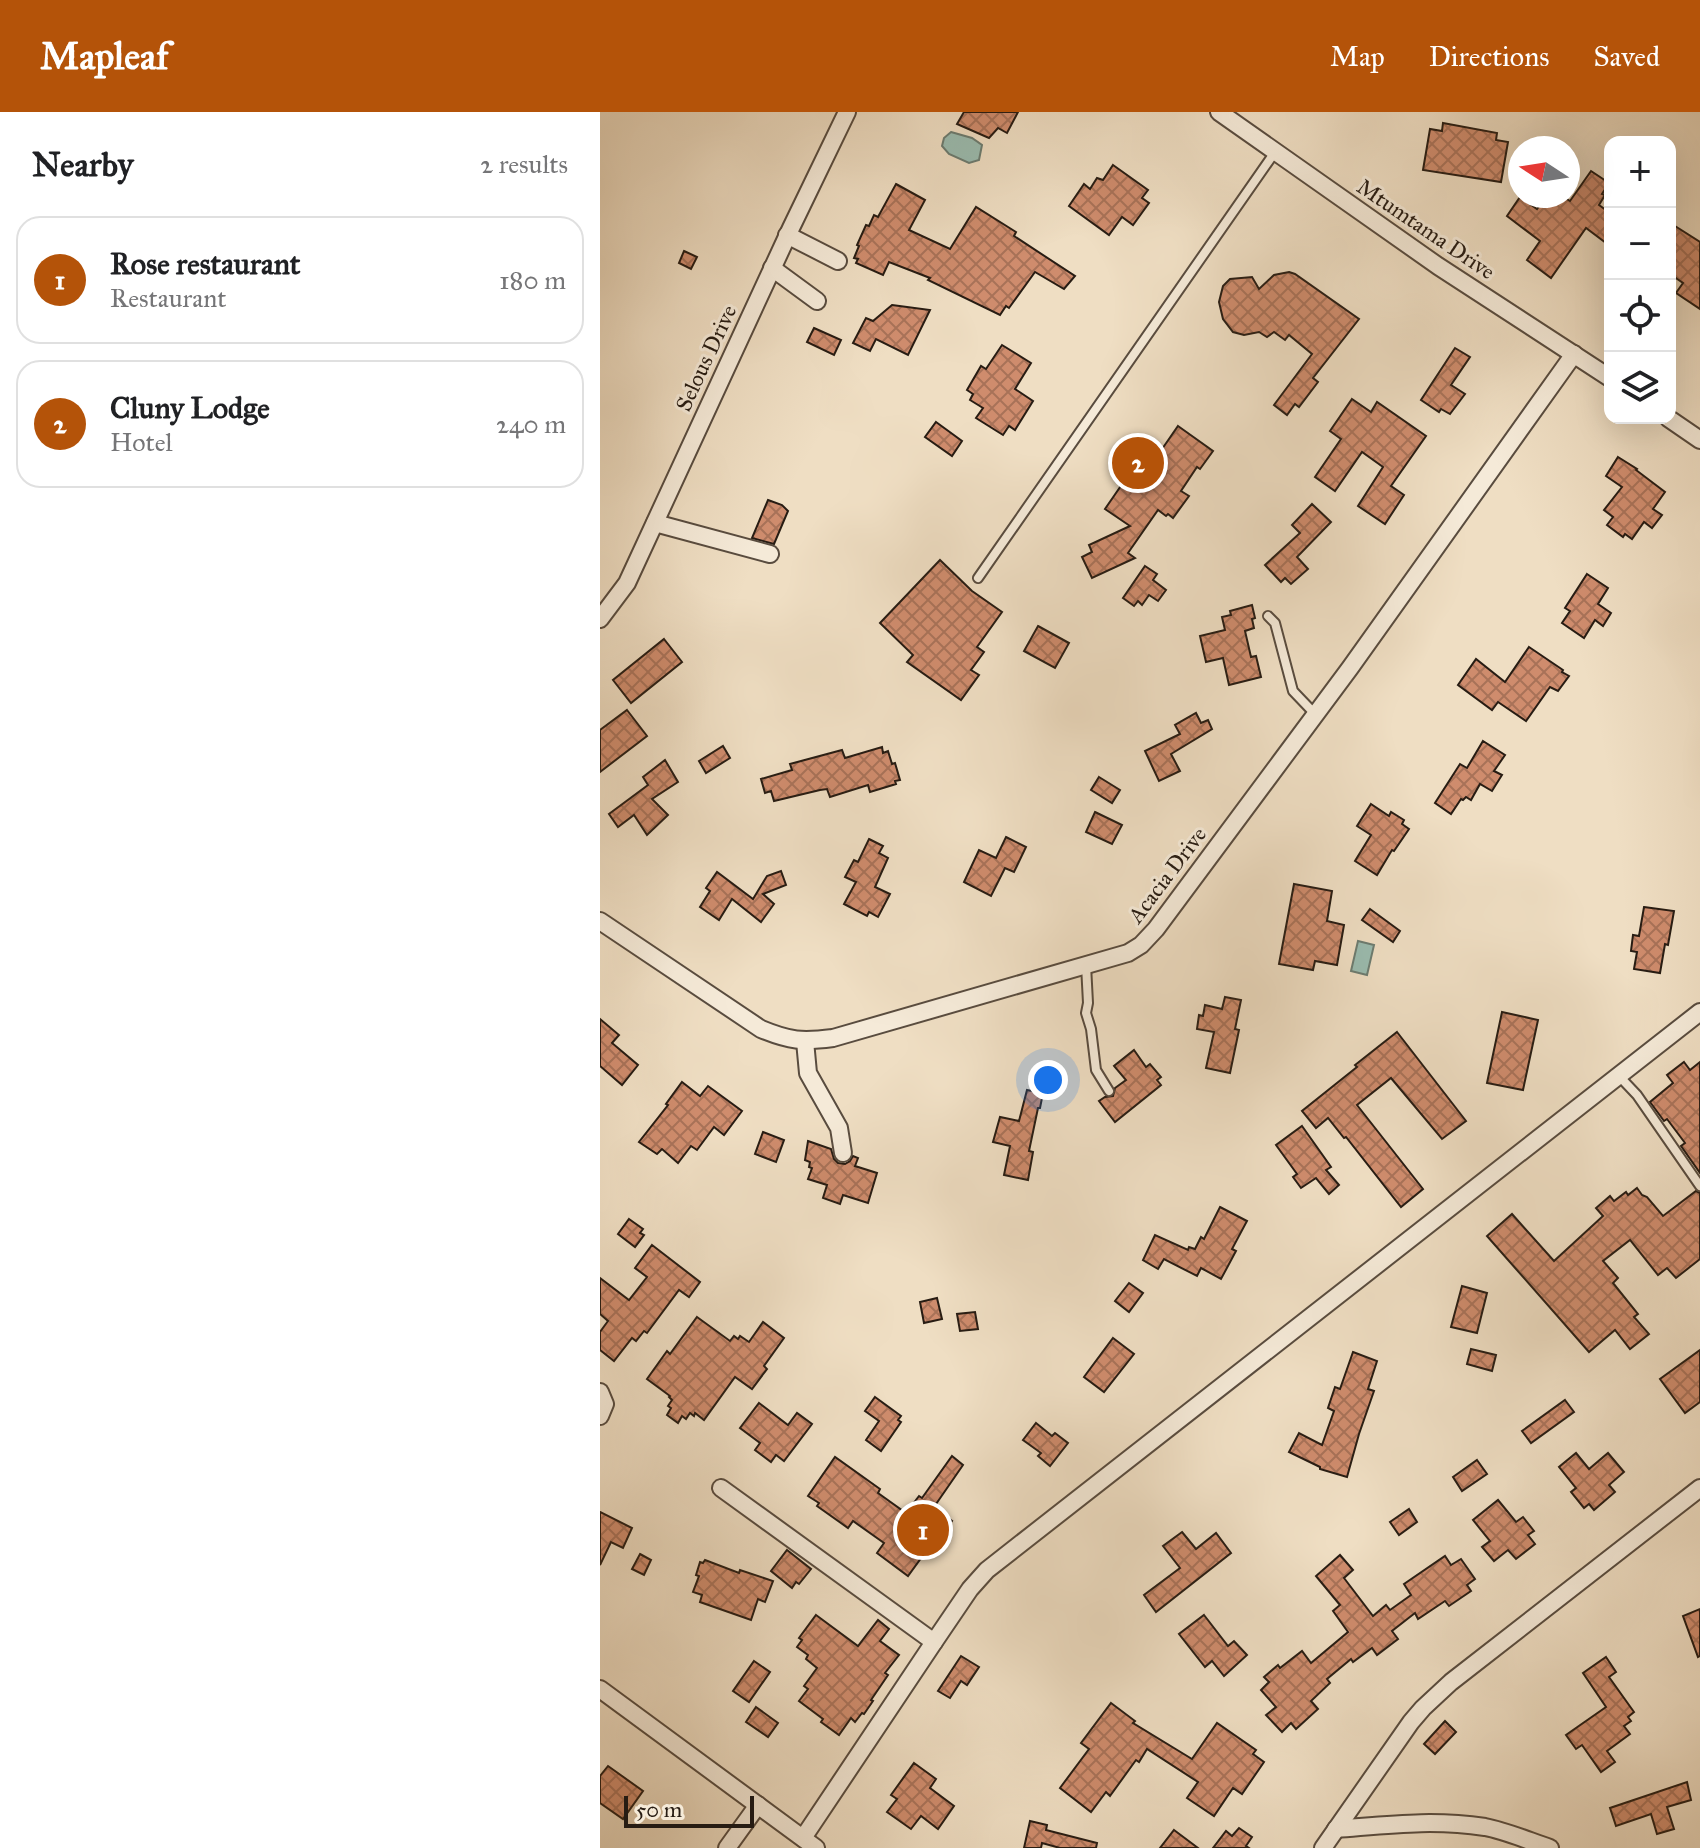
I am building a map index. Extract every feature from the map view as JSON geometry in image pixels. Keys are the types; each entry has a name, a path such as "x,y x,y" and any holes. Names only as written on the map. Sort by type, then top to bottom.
{"street":[{"name":"Selous Drive","path":"600,619 627,583 847,112"},
{"name":"Mtumtama Drive","path":"1219,112 1438,266 1604,374"},
{"path":"787,235 838,261"},
{"path":"772,268 817,301"},
{"name":"Acacia Drive","path":"600,921 761,1029 782,1038 805,1041 833,1038 1128,953 1156,929 1316,714 1574,354"},
{"path":"1676,424 1700,440"},
{"path":"655,523 770,554"},
{"path":"600,1689 810,1843 934,1642 970,1589 987,1570 1700,1012"},
{"path":"805,1041 808,1073 839,1128 843,1153"},
{"path":"600,1392 605,1404 600,1416"},
{"path":"721,1488 934,1642"},
{"path":"1323,1848 1423,1708 1451,1682 1700,1488"},
{"path":"727,1848 758,1805"},
{"path":"1336,1829 1410,1822 1445,1823 1488,1828 1550,1848"}],"lane":[{"path":"978,578 1276,151"},
{"path":"1268,616 1275,623 1293,691 1316,714"},
{"path":"1086,965 1086,1013 1096,1070 1109,1091"},
{"path":"1618,1075 1637,1095 1700,1186"}],"water":[{"path":"951,132 972,138 982,145 979,160 969,163 949,154 942,146 944,138"},
{"path":"1358,941 1374,945 1367,975 1351,971"}],"building":[{"path":"964,112 1018,112 1007,133 998,128 989,138 957,124"},
{"path":"1443,123 1497,133 1496,140 1508,142 1501,182 1423,170 1430,129 1442,131"},
{"path":"1113,165 1148,190 1142,198 1149,203 1133,225 1122,217 1109,235 1069,206 1084,184 1090,189 1097,178 1103,180"},
{"path":"1591,171 1604,180 1604,197 1599,205 1604,209 1604,242 1586,228 1551,278 1527,260 1540,241 1507,216 1512,208 1580,208 1580,187"},
{"path":"896,184 925,200 909,230 950,249 976,207 1075,276 1064,289 1035,272 1009,308 1006,306 1000,315 928,280 930,278 889,262 883,275 856,263 857,245 866,225 869,226 874,215 878,217"},
{"path":"1676,227 1700,242 1700,309 1676,293 1683,283 1676,278"},
{"path":"684,251 697,257 691,269 679,263"},
{"path":"1289,272 1359,319 1313,378 1318,382 1299,407 1295,404 1287,415 1274,405 1312,354 1289,335 1285,340 1274,332 1267,337 1259,332 1244,335 1233,332 1223,319 1219,302 1223,286 1230,279 1252,277 1259,289 1274,275"},
{"path":"892,305 930,310 908,355 876,339 870,351 853,343 866,318 873,321"},
{"path":"814,328 841,340 834,355 807,342"},
{"path":"1002,345 1031,363 1015,389 1033,401 1015,430 1009,426 1003,435 976,418 983,408 970,400 973,394 967,390 981,366 986,369"},
{"path":"1455,348 1470,357 1451,385 1465,394 1450,414 1441,409 1439,412 1421,400"},
{"path":"1352,399 1371,412 1377,402 1426,436 1391,486 1404,495 1385,524 1358,506 1383,467 1362,452 1335,491 1315,477 1341,439 1330,431"},
{"path":"936,422 962,441 952,456 925,437"},
{"path":"1178,426 1213,451 1200,469 1197,467 1181,491 1189,496 1173,518 1158,510 1128,553 1135,558 1092,578 1082,557 1092,552 1089,545 1130,526 1105,509 1149,445 1160,452"},
{"path":"1618,457 1665,492 1653,509 1662,515 1652,528 1644,522 1632,539 1625,534 1623,537 1607,525 1613,517 1604,510 1622,487 1606,476"},
{"path":"768,500 788,511 774,544 752,538"},
{"path":"1312,504 1331,522 1297,557 1308,569 1291,584 1285,578 1281,582 1265,565 1300,533 1292,525"},
{"path":"940,560 972,591 1002,612 977,647 984,652 971,670 979,675 961,700 907,662 913,655 880,623"},
{"path":"1145,566 1157,574 1153,580 1166,590 1158,601 1149,595 1142,605 1138,601 1134,606 1123,598"},
{"path":"1587,574 1608,588 1598,604 1611,613 1603,626 1595,620 1584,638 1562,623 1570,611 1565,608"},
{"path":"1252,605 1254,628 1245,631 1251,657 1256,656 1261,677 1229,685 1223,658 1206,662 1200,636 1225,630 1222,617 1231,615 1230,611"},
{"path":"1038,626 1069,643 1055,668 1024,651"},
{"path":"664,639 682,662 631,703 613,680"},
{"path":"1529,647 1569,676 1558,691 1550,687 1526,721 1498,702 1492,710 1458,685 1476,659 1505,682"},
{"path":"627,710 647,736 600,772 600,730"},
{"path":"1196,713 1201,723 1208,720 1212,729 1171,754 1180,771 1159,781 1145,751 1180,734 1175,725"},
{"path":"1483,741 1505,755 1494,771 1502,775 1492,791 1480,784 1471,800 1466,797 1461,799 1451,814 1435,803 1460,764 1467,768"},
{"path":"723,746 730,758 706,773 699,761"},
{"path":"882,747 883,753 888,751 892,764 895,763 900,780 895,781 896,784 870,792 868,785 830,797 827,789 774,801 771,791 765,793 761,779 792,770 790,764 842,750 845,758"},
{"path":"665,760 678,782 652,799 668,815 647,835 634,815 618,827 609,814 648,785 643,777"},
{"path":"1099,777 1120,790 1112,803 1091,790"},
{"path":"1371,804 1389,816 1391,812 1404,820 1402,824 1409,829 1377,875 1355,861 1371,835 1357,826"},
{"path":"1095,812 1122,825 1112,844 1086,832"},
{"path":"1006,837 1026,847 1014,872 1005,868 991,896 964,882 979,850 996,858"},
{"path":"869,839 883,846 879,853 888,858 875,887 890,894 878,917 869,912 867,916 844,904 856,882 845,877 854,860 858,862"},
{"path":"781,871 786,885 763,894 774,904 761,922 732,899 719,920 700,907 710,891 706,888 717,872 753,899 767,876"},
{"path":"1294,884 1332,891 1327,921 1344,925 1337,965 1315,961 1313,970 1279,964"},
{"path":"1644,907 1674,911 1660,973 1634,969 1637,952 1631,951 1633,935 1639,936"},
{"path":"1370,909 1400,931 1393,942 1362,920"},
{"path":"1225,997 1241,1000 1235,1029 1239,1030 1230,1073 1206,1068 1214,1032 1197,1029 1199,1015 1203,1016 1205,1005 1222,1009"},
{"path":"1502,1012 1538,1020 1523,1090 1487,1083"},
{"path":"600,1019 619,1035 612,1043 638,1065 622,1085 600,1066"},
{"path":"1397,1032 1466,1121 1442,1139 1391,1078 1357,1105 1423,1189 1401,1207 1328,1118 1316,1128 1302,1111"},
{"path":"1134,1050 1146,1067 1150,1064 1161,1077 1157,1080 1161,1085 1115,1122 1099,1101 1113,1096 1115,1088 1126,1080 1114,1066"},
{"path":"1684,1062 1690,1070 1700,1062 1700,1173 1681,1146 1685,1143 1650,1102 1673,1083 1667,1075"},
{"path":"682,1082 700,1096 708,1086 742,1111 724,1135 714,1127 697,1150 691,1146 678,1163 662,1149 657,1154 639,1142"},
{"path":"1027,1090 1043,1093 1029,1151 1033,1152 1028,1180 1004,1175 1010,1146 993,1142 1000,1117 1019,1121"},
{"path":"1302,1126 1331,1167 1326,1170 1339,1185 1329,1194 1316,1178 1301,1188 1293,1177 1297,1174 1276,1145"},
{"path":"763,1132 784,1140 776,1162 755,1154"},
{"path":"808,1141 831,1149 838,1163 845,1164 853,1156 858,1158 855,1166 877,1173 868,1203 843,1195 840,1204 823,1198 827,1185 808,1179 812,1168 809,1167 810,1162 805,1160"},
{"path":"1637,1188 1663,1216 1696,1191 1700,1193 1700,1259 1676,1278 1667,1268 1658,1275 1630,1240 1603,1261 1618,1278 1613,1283 1638,1314 1634,1317 1649,1334 1630,1349 1615,1330 1589,1352 1487,1236 1512,1214 1554,1261 1603,1216 1596,1208 1610,1196 1614,1201"},
{"path":"1220,1207 1247,1221 1221,1279 1201,1268 1197,1276 1164,1259 1158,1269 1143,1260 1155,1235 1188,1250 1189,1247 1195,1249 1201,1237 1204,1239"},
{"path":"629,1219 643,1229 640,1233 644,1235 635,1247 618,1234"},
{"path":"652,1245 700,1282 689,1297 679,1290 647,1333 644,1331 636,1341 632,1338 614,1361 600,1350 600,1332 608,1321 600,1314 600,1278 629,1300 647,1277 635,1268"},
{"path":"1129,1283 1143,1293 1129,1312 1115,1301"},
{"path":"1462,1286 1487,1293 1477,1333 1451,1327"},
{"path":"937,1298 942,1319 924,1323 920,1302"},
{"path":"975,1312 978,1329 960,1331 957,1314"},
{"path":"697,1317 730,1341 734,1336 738,1339 740,1336 749,1342 763,1322 784,1338 752,1389 735,1377 704,1420 690,1413 686,1419 682,1416 678,1423 667,1415 671,1408 668,1406 672,1400 670,1396 647,1379"},
{"path":"1113,1338 1134,1354 1104,1392 1084,1377"},
{"path":"1471,1349 1496,1355 1492,1371 1467,1364"},
{"path":"1700,1350 1700,1402 1685,1413 1660,1379"},
{"path":"1353,1352 1377,1361 1368,1389 1374,1391 1347,1477 1320,1469 1289,1452 1299,1433 1322,1445 1334,1411 1328,1408 1335,1387 1340,1389"},
{"path":"875,1397 901,1416 898,1420 901,1422 881,1451 866,1440 879,1421 865,1411"},
{"path":"1565,1400 1574,1412 1531,1443 1522,1431"},
{"path":"759,1403 788,1425 797,1413 812,1424 784,1461 776,1455 771,1462 755,1450 760,1443 740,1428"},
{"path":"1036,1423 1052,1436 1055,1433 1068,1443 1050,1466 1038,1456 1041,1453 1023,1440"},
{"path":"1576,1453 1589,1469 1608,1453 1624,1472 1609,1485 1615,1492 1594,1510 1589,1504 1584,1508 1571,1492 1576,1488 1559,1467"},
{"path":"952,1456 963,1465 934,1507 952,1521 932,1554 927,1550 908,1576 877,1553 884,1543 853,1521 848,1528 808,1496 835,1457 880,1489 878,1493 906,1513 919,1496 922,1498"},
{"path":"1477,1460 1487,1474 1462,1491 1453,1477"},
{"path":"1498,1500 1516,1522 1523,1517 1534,1531 1528,1535 1535,1544 1516,1559 1508,1550 1494,1561 1482,1547 1490,1541 1473,1520"},
{"path":"1409,1509 1417,1522 1399,1535 1390,1522"},
{"path":"600,1512 632,1528 623,1548 611,1542 600,1565"},
{"path":"1182,1532 1196,1549 1216,1533 1231,1553 1156,1612 1144,1595 1180,1568 1163,1546"},
{"path":"787,1550 811,1569 792,1588 771,1571"},
{"path":"640,1554 651,1560 644,1575 632,1569"},
{"path":"1340,1555 1353,1570 1344,1578 1373,1616 1386,1605 1390,1610 1411,1595 1404,1584 1445,1556 1451,1565 1461,1559 1475,1579 1467,1585 1471,1591 1449,1606 1445,1601 1418,1619 1415,1613 1392,1631 1398,1639 1377,1655 1372,1648 1353,1662 1351,1659 1327,1679 1330,1683 1311,1701 1318,1709 1296,1729 1291,1723 1282,1732 1266,1715 1276,1707 1261,1690 1269,1682 1264,1677 1302,1651 1311,1663 1348,1632 1333,1611 1340,1605 1316,1576"},
{"path":"705,1560 773,1581 765,1602 758,1599 751,1620 700,1602 702,1595 693,1592 700,1562"},
{"path":"1700,1609 1700,1656 1698,1657 1683,1616"},
{"path":"816,1615 858,1646 878,1620 889,1629 880,1641 899,1655 885,1673 888,1675 864,1714 855,1722 851,1718 839,1735 799,1701 808,1689 804,1686 817,1668 806,1659 808,1655 797,1647 802,1640 799,1638"},
{"path":"1204,1615 1228,1646 1234,1641 1247,1655 1224,1676 1212,1661 1205,1667 1179,1634"},
{"path":"961,1656 979,1667 967,1685 961,1681 950,1698 938,1691"},
{"path":"1606,1657 1616,1672 1609,1677 1634,1712 1628,1717 1631,1721 1624,1726 1630,1734 1607,1751 1615,1762 1601,1772 1582,1745 1576,1749 1566,1735 1606,1707 1583,1673"},
{"path":"754,1661 770,1672 749,1702 733,1691"},
{"path":"1111,1703 1135,1721 1133,1723 1192,1759 1217,1723 1256,1750 1253,1754 1264,1762 1242,1794 1233,1788 1214,1816 1187,1798 1198,1782 1147,1749 1110,1796 1106,1792 1091,1812 1060,1788 1089,1749 1081,1743"},
{"path":"756,1707 778,1723 768,1737 746,1722"},
{"path":"1445,1721 1456,1732 1435,1754 1424,1744"},
{"path":"914,1763 936,1779 930,1788 954,1806 938,1829 921,1816 911,1829 887,1812 897,1799 891,1795"},
{"path":"608,1766 643,1791 623,1819 600,1803 600,1776"},
{"path":"1687,1782 1691,1800 1667,1807 1674,1829 1657,1834 1651,1814 1616,1826 1610,1808"},
{"path":"1030,1821 1047,1825 1046,1830 1097,1843 1096,1848 1060,1848 1042,1843 1041,1848 1024,1848"},
{"path":"1239,1828 1252,1837 1246,1846 1249,1848 1213,1848 1226,1831 1232,1836"},
{"path":"1174,1830 1198,1848 1160,1848"}],"place":[{"name":"Cluny Lodge","path":"1138,463"},
{"name":"Rose restaurant","path":"923,1530"}]}
